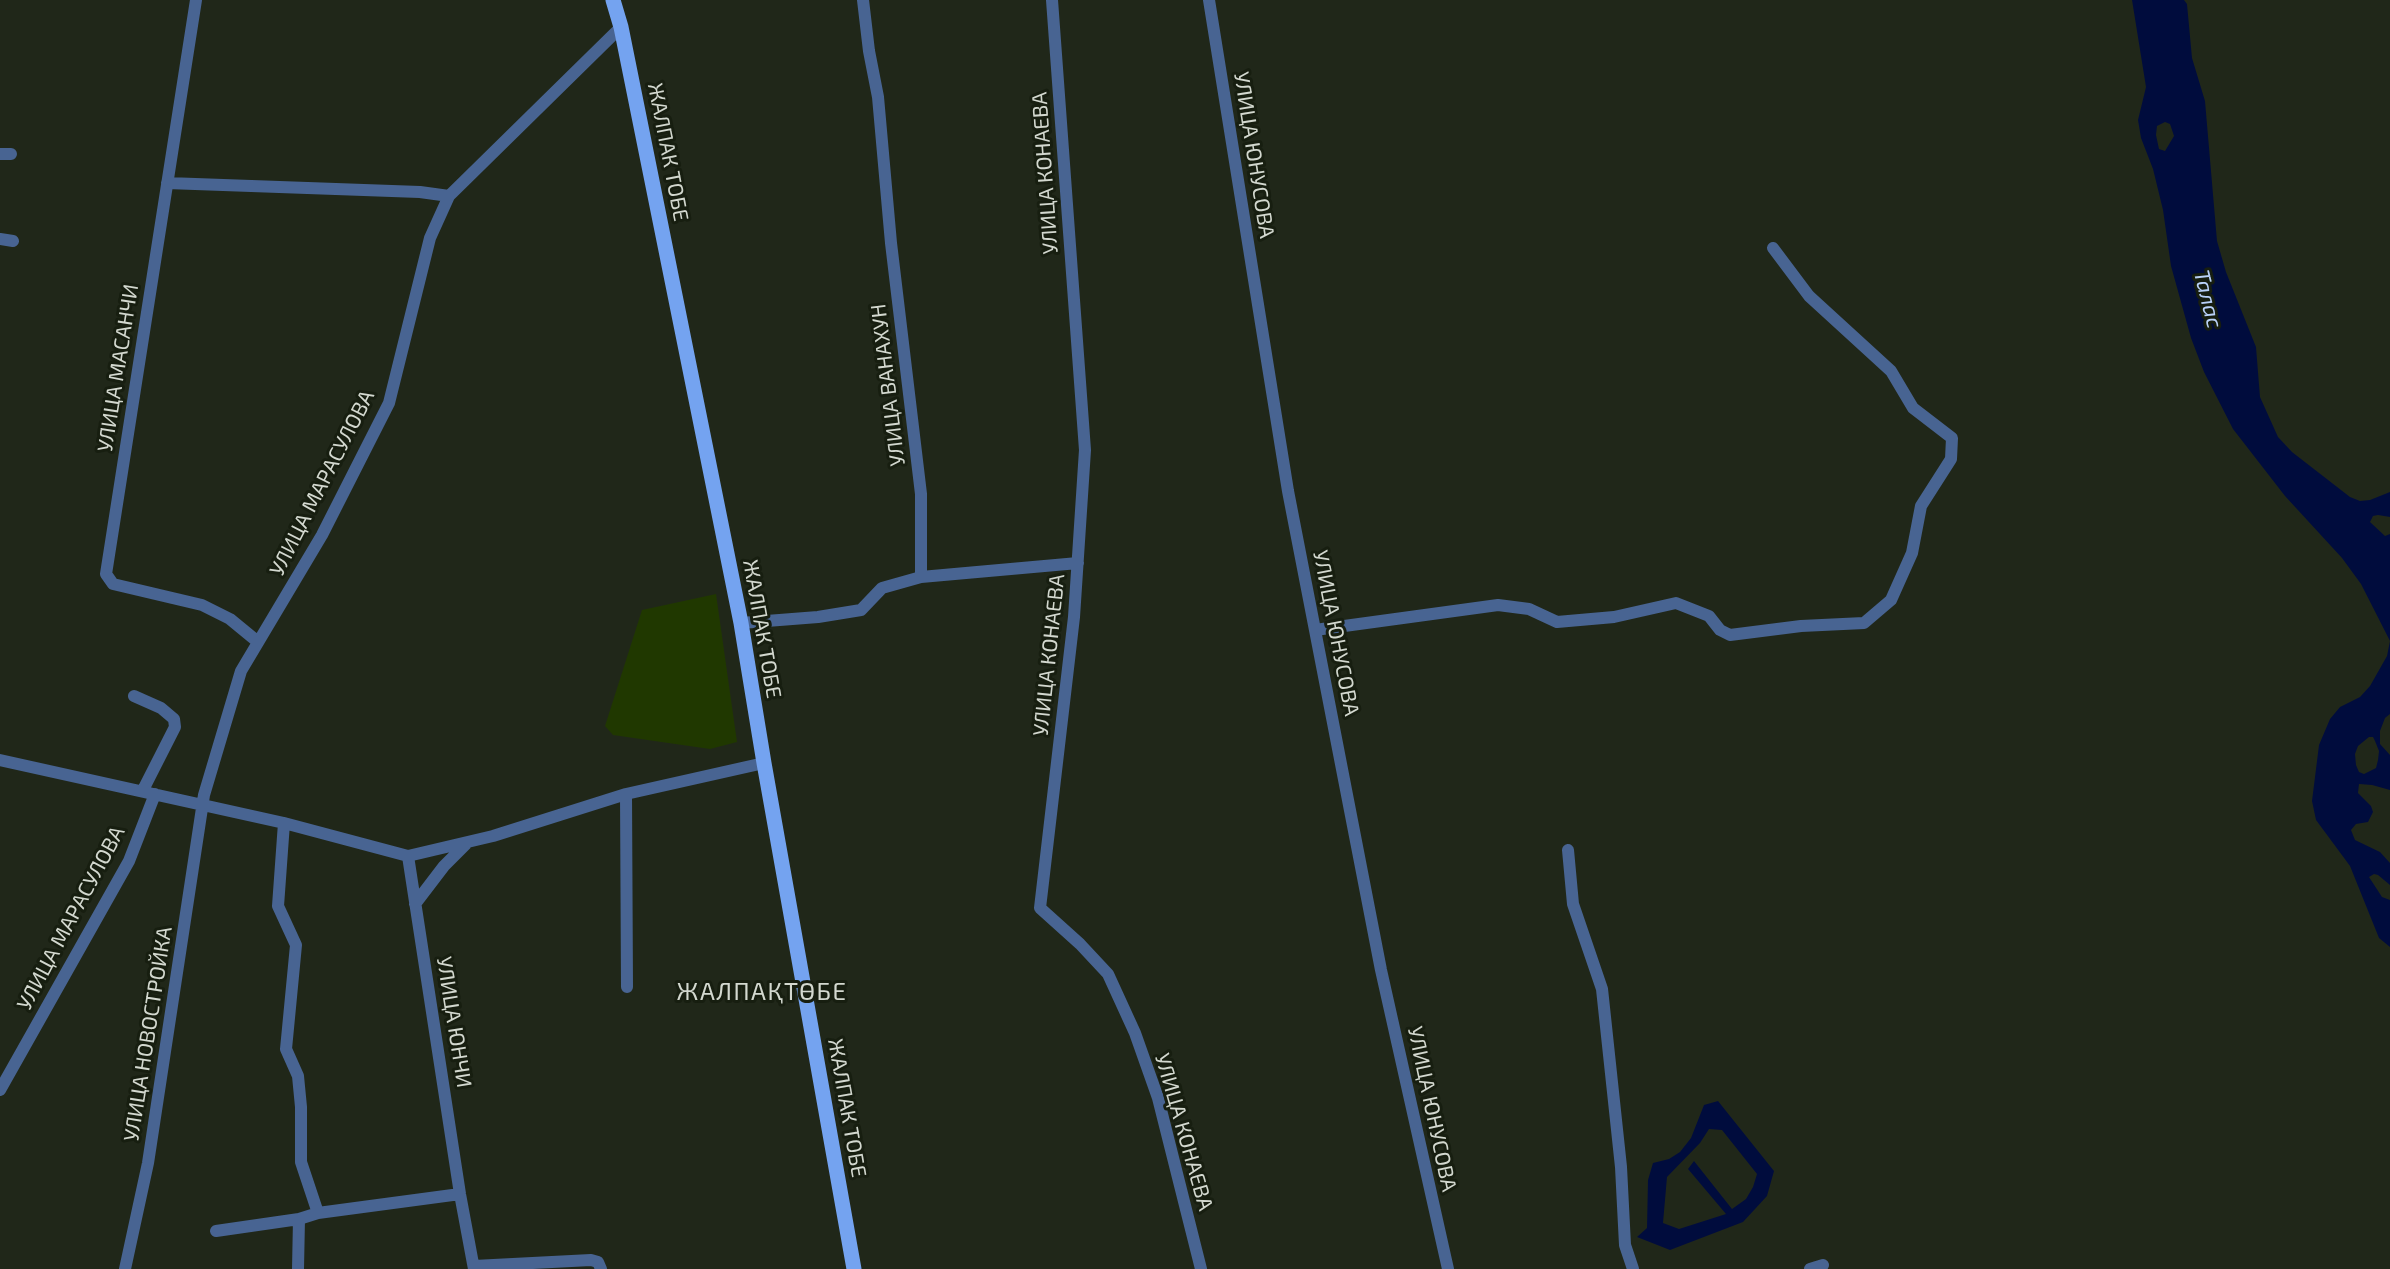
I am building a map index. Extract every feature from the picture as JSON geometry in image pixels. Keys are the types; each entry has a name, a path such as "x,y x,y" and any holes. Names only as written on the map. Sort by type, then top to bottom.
{"main road":[{"name":"ЖАЛПАК ТОБЕ","path":"613,0 621,27 741,623 854,1269"}],"street":[{"name":"УЛИЦА МАСАНЧИ","path":"196,0 106,574 113,584 202,605 231,620 258,642"},
{"name":"УЛИЦА ВАНАХУН","path":"863,0 869,51 878,96 891,243 921,494 921,577"},
{"name":"УЛИЦА КОНАЕВА","path":"1052,0 1085,450 1073,628 1040,908 1080,944 1108,974 1135,1033 1158,1098 1201,1269"},
{"name":"УЛИЦА ЮНУСОВА","path":"1209,0 1288,491 1381,970 1448,1269"},
{"name":"УЛИЦА МАРАСУЛОВА","path":"203,804 241,671 322,535 389,404 430,238 449,196 621,27"},
{"path":"167,183 420,192 449,196"},
{"path":"0,239 13,241"},
{"path":"1315,630 1498,605 1529,609 1557,622 1614,617 1676,603 1709,616 1720,630 1730,635 1801,626 1864,623 1891,600 1912,553 1921,506 1951,459 1953,438 1912,408 1892,371 1809,296 1773,248"},
{"path":"741,623 818,617 861,610 882,588 921,577 1077,563"},
{"name":"УЛИЦА МАРАСУЛОВА","path":"0,1090 129,861 149,792 175,727 174,719 161,708 134,696"},
{"path":"0,760 284,823 408,856 467,843 626,794 764,763"},
{"path":"626,794 627,987"},
{"name":"УЛИЦА НОВОСТРОЙКА","path":"125,1269 148,1163 203,804"},
{"path":"284,823 278,906 296,945 286,1049 298,1076 301,1107 301,1162 318,1213"},
{"path":"415,904 444,866 467,843"},
{"path":"1568,850 1573,904 1602,989 1622,1167 1625,1245 1633,1269"},
{"name":"УЛИЦА ЮНЧИ","path":"408,856 460,1194 474,1267"},
{"path":"216,1231 298,1219 318,1213 460,1194"},
{"path":"298,1219 298,1269"},
{"path":"474,1267 585,1265 598,1262 601,1269"},
{"path":"1810,1269 1823,1264"}],"green space":[{"path":"716,594 737,742 710,749 613,735 605,726 642,610"}],"water":[{"name":"Талас","path":"2132,0 2184,0 2187,4 2192,58 2205,101 2217,241 2226,272 2256,347 2260,397 2278,437 2292,452 2350,497 2360,501 2370,500 2390,492 2390,517 2373,516 2370,522 2385,536 2390,534 2390,641 2361,584 2342,558 2285,496 2233,429 2204,372 2191,338 2171,266 2163,210 2153,169 2141,138 2138,120 2146,87","holes":["2165,122 2170,124 2174,136 2165,151 2159,149 2156,135 2157,126"]},
{"path":"2390,641 2390,714 2385,718 2380,731 2380,744 2390,755 2390,790 2359,784 2358,793 2371,806 2373,812 2368,822 2356,824 2351,830 2355,840 2380,852 2390,863 2390,885 2378,875 2374,874 2369,877 2382,897 2390,900 2390,947 2379,938 2350,866 2316,820 2312,801 2319,745 2330,719 2340,707 2360,697 2370,686 2387,656","holes":["2369,737 2373,737 2379,751 2378,760 2376,768 2364,774 2359,772 2355,754 2358,746"]},
{"path":"1718,1101 1774,1171 1767,1196 1743,1222 1670,1250 1637,1237 1647,1228 1648,1180 1653,1163 1669,1159 1680,1152 1691,1138 1704,1105","holes":["1709,1129 1722,1130 1757,1174 1746,1199 1732,1209 1694,1161 1688,1169 1726,1214 1679,1229 1663,1223 1667,1177 1700,1143"]}],"district":[{"name":"ЖАЛПАҚТӨБЕ","path":"762,992"}]}
